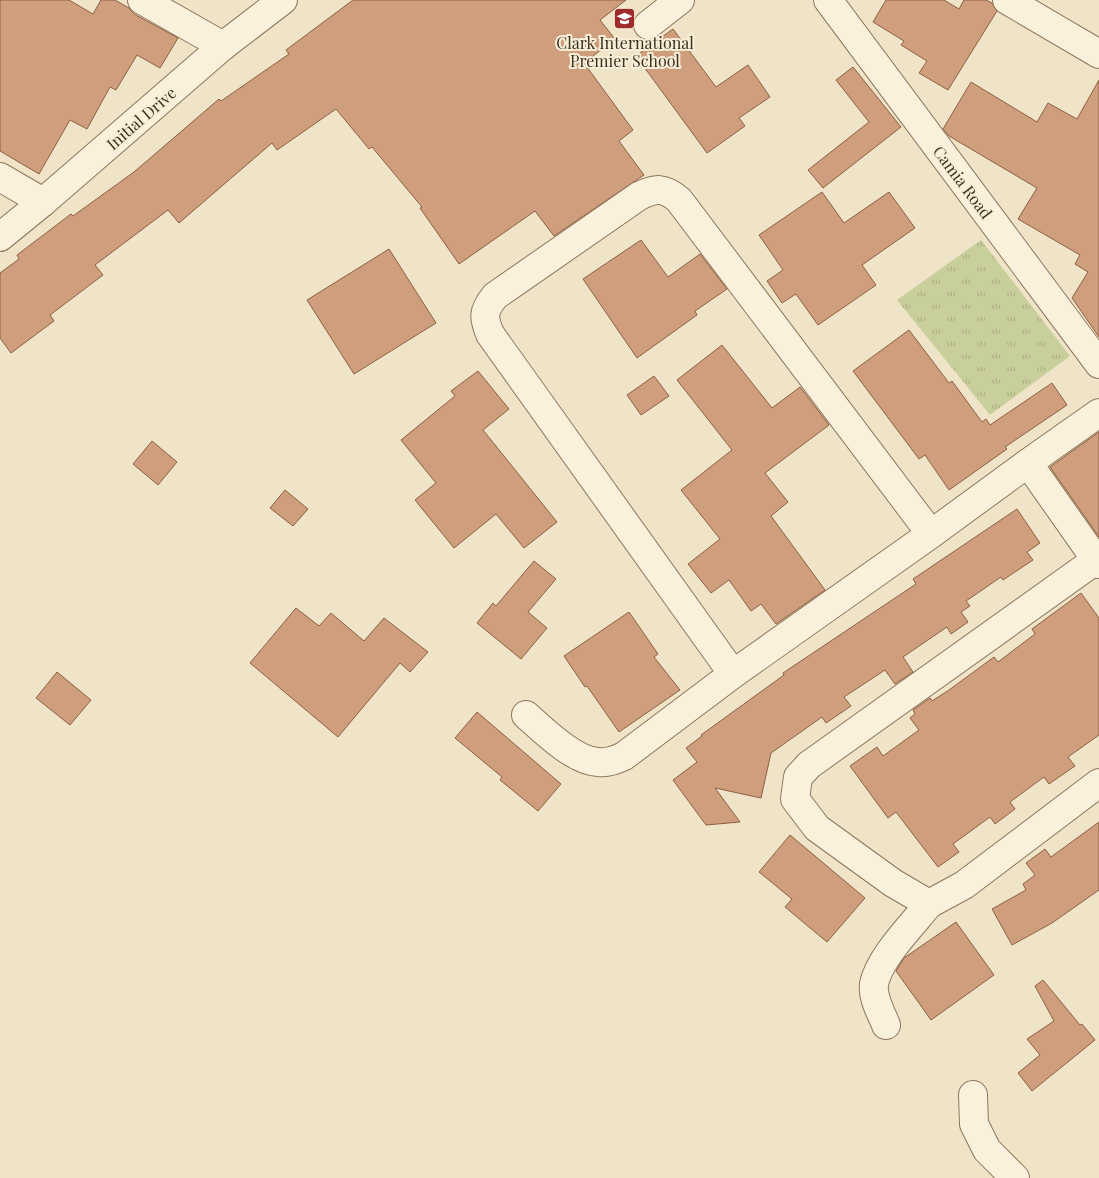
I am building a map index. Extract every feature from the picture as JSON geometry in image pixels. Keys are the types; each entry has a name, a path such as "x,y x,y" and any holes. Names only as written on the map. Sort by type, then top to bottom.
{"street":[{"path":"142,0 223,46"},
{"name":"Initial Drive","path":"0,237 223,46 283,0"},
{"path":"648,25 680,0"},
{"name":"Camia Road","path":"828,0 1099,364"},
{"path":"1007,0 1099,54"},
{"path":"0,178 43,202"},
{"path":"733,674 490,334 484,320 487,306 495,296 639,196 650,190 670,192 679,200 931,534"},
{"path":"526,715 568,750 582,758 595,762 609,762 624,756 733,674 1099,413"},
{"path":"929,904 893,883 817,828 795,799 798,777 809,765 1097,562 1028,463"},
{"path":"886,1025 875,998 874,984 884,959 929,904 964,885 1099,783"},
{"path":"973,1095 974,1124 987,1150 1015,1178"}],"green space":[{"path":"981,240 1070,356 990,415 897,300"}],"building":[{"path":"0,0 69,0 93,14 101,0 115,0 129,8 134,14 178,38 160,68 137,55 116,90 110,87 87,129 70,120 39,174 0,151"},
{"path":"353,0 626,0 600,20 615,39 584,63 633,130 619,141 644,175 554,236 535,211 459,264 420,208 422,207 372,147 369,149 336,109 277,150 272,143 179,223 168,210 95,265 103,275 50,315 54,321 11,353 0,338 0,273 19,259 17,255 71,214 73,216 134,172 219,99 221,101 289,54 286,50"},
{"path":"886,0 944,0 959,9 964,0 986,0 992,3 997,11 948,90 919,73 927,61 901,45 904,41 873,22"},
{"path":"673,29 716,87 748,65 770,97 739,118 745,126 707,153 636,56"},
{"path":"853,67 901,127 823,188 808,170 869,122 836,80"},
{"path":"1099,80 1099,337 1072,298 1088,272 1075,264 1080,255 1018,219 1037,188 949,136 943,129 971,82 1037,122 1048,103 1077,119"},
{"path":"822,192 844,223 889,192 915,228 862,265 876,285 818,325 796,294 782,303 767,281 783,270 759,235"},
{"path":"641,240 668,277 700,254 727,289 695,311 697,315 637,358 583,279"},
{"path":"389,249 436,323 354,374 307,300"},
{"path":"909,330 949,383 952,381 982,422 986,419 990,425 1052,383 1067,405 1005,447 1007,449 949,490 925,455 919,459 853,371"},
{"path":"722,345 772,408 800,387 829,425 765,473 788,502 771,516 825,590 776,624 761,604 751,611 729,580 711,593 688,564 720,539 681,490 732,450 677,380"},
{"path":"478,371 509,409 483,430 557,522 524,548 496,514 454,548 415,500 436,483 401,440 455,396 451,391"},
{"path":"654,376 669,396 641,415 627,395"},
{"path":"1099,432 1099,537 1050,467"},
{"path":"152,441 177,462 158,485 133,464"},
{"path":"285,490 308,509 293,526 270,508"},
{"path":"1017,509 1040,543 1027,552 1033,560 1003,580 1001,577 966,601 970,606 961,612 968,622 951,634 947,627 903,657 913,672 895,684 885,670 844,697 851,706 826,723 822,717 771,753 761,798 715,788 740,822 706,825 673,780 697,762 686,748 784,675 783,673 916,584 913,579"},
{"path":"534,561 556,579 528,612 547,628 521,659 477,623 493,603 496,606"},
{"path":"1081,593 1099,618 1099,735 1068,757 1075,766 1049,784 1044,777 1010,802 1015,809 995,824 990,817 953,844 959,852 938,867 896,812 888,818 850,766 877,747 883,756 919,730 910,718 915,714 913,710 930,698 932,701 949,690 994,657 998,662 1035,634 1032,629"},
{"path":"296,608 319,626 331,613 364,641 384,618 428,652 410,672 400,663 338,737 250,663"},
{"path":"629,612 658,654 654,657 680,690 619,732 564,656"},
{"path":"57,672 91,700 70,725 36,698"},
{"path":"477,712 561,784 538,811 500,780 502,777 455,738"},
{"path":"1099,822 1099,890 1052,923 1012,945 992,909 1026,890 1023,884 1035,875 1026,863 1045,849 1051,857"},
{"path":"790,835 865,898 827,942 785,907 792,899 759,872"},
{"path":"956,922 994,975 931,1020 896,971 904,958"},
{"path":"1043,980 1080,1025 1082,1024 1095,1040 1032,1091 1018,1073 1040,1055 1027,1039 1054,1021 1035,986"}],"place":[{"name":"Clark International Premier School","path":"625,18"}]}
